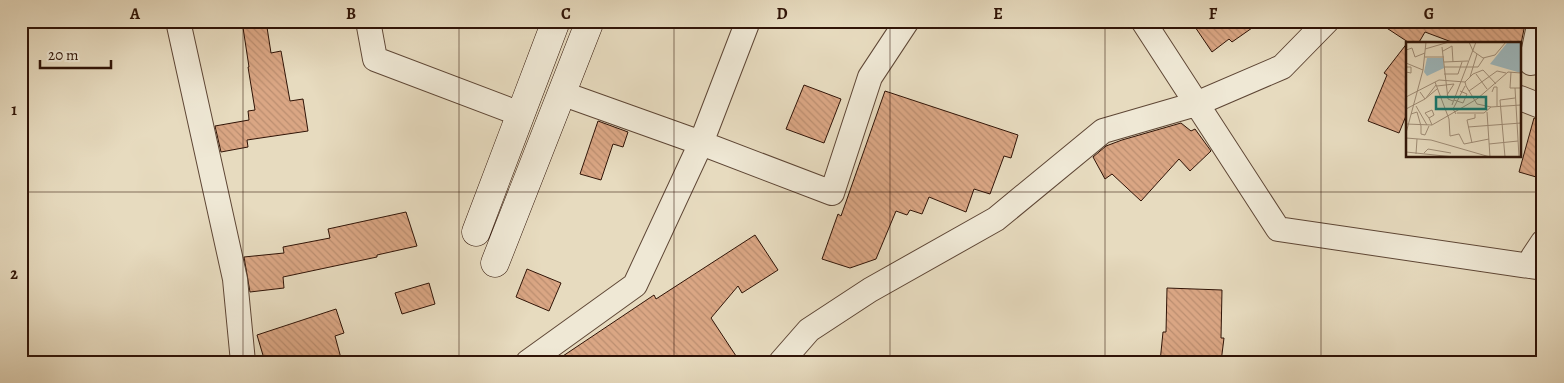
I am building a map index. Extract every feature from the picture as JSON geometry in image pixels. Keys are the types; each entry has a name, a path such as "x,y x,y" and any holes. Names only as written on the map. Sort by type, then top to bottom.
{"street":[{"path":"178,21 235,279 244,362"},
{"path":"368,21 376,59 520,114"},
{"path":"476,232 556,21"},
{"path":"494,263 590,21"},
{"path":"528,362 635,285 701,143 748,21"},
{"path":"562,93 832,193 870,77 907,21"},
{"path":"1143,21 1278,229 1536,267 1533,257 1543,242"},
{"path":"781,362 809,330 870,290 996,219 1103,131 1196,104 1282,67 1327,21"},
{"path":"1531,63 1540,21"},
{"path":"1522,99 1543,107"}],"building":[{"path":"242,21 266,21 271,53 281,51 290,101 303,99 308,131 247,140 248,147 221,152 215,126 249,120 248,111 255,110"},
{"path":"1191,21 1262,21 1232,42 1229,39 1212,52"},
{"path":"1376,21 1517,21 1525,24 1521,42 1452,42 1425,32 1419,42 1408,42"},
{"path":"1406,45 1406,116 1399,133 1368,121 1387,75 1384,73"},
{"path":"804,85 841,99 824,143 786,129"},
{"path":"885,91 1018,135 1011,158 1004,156 990,194 974,189 966,212 929,197 922,214 910,210 907,215 896,211 876,259 850,268 822,259 838,214 841,216"},
{"path":"1534,118 1543,120 1543,179 1519,172"},
{"path":"598,121 628,132 623,147 613,144 601,180 580,174"},
{"path":"1181,123 1191,131 1195,129 1211,151 1190,171 1179,159 1141,201 1112,174 1105,179 1093,157 1106,146"},
{"path":"406,212 417,246 377,255 377,257 283,277 284,288 250,292 244,257 284,253 283,247 330,238 328,229"},
{"path":"755,235 778,270 742,293 738,286 711,318 740,362 554,362 654,295 656,299"},
{"path":"527,269 561,283 549,311 516,297"},
{"path":"429,283 435,304 402,314 395,293"},
{"path":"1167,288 1222,290 1221,338 1224,338 1221,362 1160,362 1163,332 1166,332"},
{"path":"336,309 344,333 335,336 342,362 265,362 257,335"}]}
